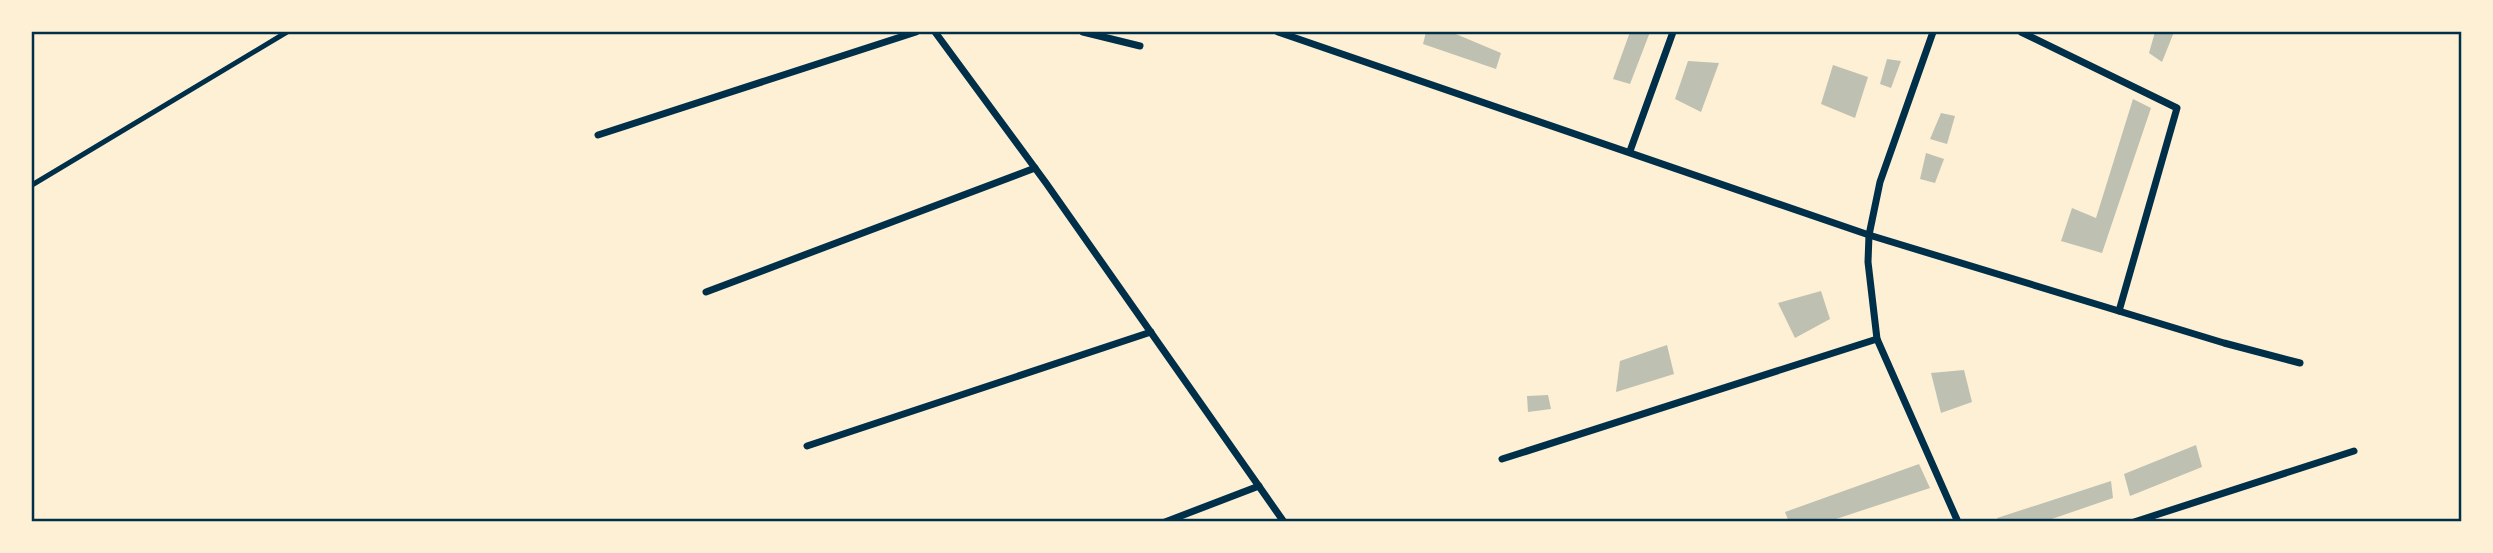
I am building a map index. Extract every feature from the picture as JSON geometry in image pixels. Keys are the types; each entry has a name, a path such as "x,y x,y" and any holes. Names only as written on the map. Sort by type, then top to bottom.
{"street":[{"path":"598,135 916,32"},
{"path":"934,32 1035,168 1284,522"},
{"path":"1083,32 1140,46"},
{"path":"1278,32 1869,235 2224,343 2300,363"},
{"path":"1629,151 1672,32"},
{"path":"1933,32 1880,182 1869,235 1869,271 1877,338 1958,522"},
{"path":"2021,32 2177,108 2119,311"},
{"path":"706,292 1035,168"},
{"path":"807,446 1151,332"},
{"path":"1503,459 1877,338"},
{"path":"2134,522 2354,451"},
{"path":"1165,522 1259,486"}],"lane":[{"path":"32,186 287,32"}],"building":[{"path":"1426,32 1451,32 1501,53 1496,69 1423,44"},
{"path":"1630,32 1650,32 1630,84 1613,79"},
{"path":"2155,32 2174,32 2162,62 2149,53"},
{"path":"1887,59 1901,61 1891,88 1880,84"},
{"path":"1688,61 1719,63 1701,112 1675,99"},
{"path":"1833,65 1868,77 1855,118 1821,104"},
{"path":"2133,99 2151,108 2102,253 2061,241 2072,208 2096,218"},
{"path":"1941,113 1955,116 1947,144 1930,139"},
{"path":"1926,153 1944,159 1935,183 1920,179"},
{"path":"1821,291 1830,319 1795,338 1778,303"},
{"path":"1667,345 1674,374 1616,392 1620,361"},
{"path":"1964,370 1972,402 1941,413 1931,373"},
{"path":"1548,395 1551,409 1528,412 1527,396"},
{"path":"2196,445 2202,467 2130,496 2124,474"},
{"path":"1919,464 1930,488 1827,522 1789,522 1785,512"},
{"path":"2111,481 2113,498 2043,522 1999,522 1997,518"}]}
